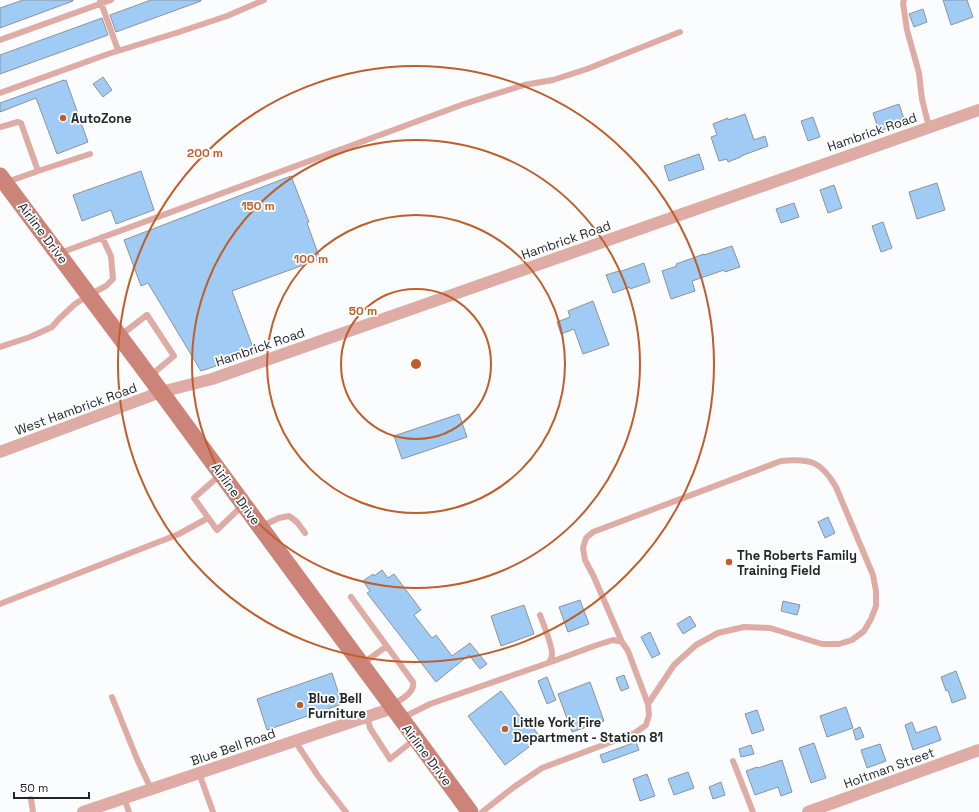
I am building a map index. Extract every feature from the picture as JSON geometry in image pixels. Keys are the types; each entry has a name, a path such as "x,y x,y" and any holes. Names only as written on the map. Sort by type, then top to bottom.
{"main road":[{"name":"Airline Drive","path":"3,180 222,474 470,812"}],"street":[{"name":"Hambrick Road","path":"161,392 220,376 979,110"},
{"name":"West Hambrick Road","path":"0,452 161,392"},
{"name":"Blue Bell Road","path":"83,812 367,716 395,711"},
{"name":"Holtman Street","path":"808,812 979,750"}],"lane":[{"path":"0,40 101,2 111,0"},
{"path":"0,93 84,61 227,16 264,0"},
{"path":"904,0 903,3 908,30 919,73 922,99 929,127"},
{"path":"101,2 118,50"},
{"path":"58,253 464,104 524,85 553,80 580,71 680,32"},
{"path":"0,128 18,122 22,124 38,171"},
{"path":"3,180 38,171 90,154"},
{"path":"0,347 30,337 52,327 59,318 75,304 106,286 113,279 111,256 102,237"},
{"path":"120,336 147,315 174,356 149,376"},
{"path":"482,812 514,787 542,768 636,733 646,725 649,714 648,704 628,651 622,642 594,577 585,560 583,548 586,538 593,532 781,460 796,459 809,461 822,468 830,475 836,487 873,575 876,591 876,606 864,631 852,640 839,644 822,644 770,628 744,627 718,634 696,645 674,665 648,704"},
{"path":"222,474 194,498 208,518 217,530 244,505"},
{"path":"260,526 279,518 289,516 297,522 305,533"},
{"path":"0,604 180,534 208,518"},
{"path":"351,597 413,682 414,687 412,691 395,711"},
{"path":"540,615 553,656 548,663"},
{"path":"395,711 430,704 613,640 622,642"},
{"path":"361,665 387,646"},
{"path":"112,697 151,789"},
{"path":"367,716 370,728 390,758 416,739"},
{"path":"295,741 318,776 346,812"},
{"path":"733,761 753,812"},
{"path":"199,773 213,812"},
{"path":"124,798 129,812"},
{"path":"31,799 33,812"}],"building":[{"path":"23,0 73,1 0,28 0,8"},
{"path":"151,0 201,1 116,32 110,15"},
{"path":"943,0 967,0 973,17 951,25"},
{"path":"923,9 927,22 914,27 909,14"},
{"path":"102,18 108,35 0,74 0,55"},
{"path":"103,77 112,90 103,97 93,84"},
{"path":"66,80 88,142 57,154 36,98 0,112 0,103"},
{"path":"899,104 905,122 879,131 873,113"},
{"path":"745,114 754,140 765,136 768,146 728,162 727,159 719,161 711,137 717,135 713,124 728,118 728,120"},
{"path":"813,117 820,137 808,141 801,121"},
{"path":"699,154 704,169 669,181 664,166"},
{"path":"141,171 154,210 116,224 111,210 82,221 73,195"},
{"path":"291,176 309,222 307,223 320,259 232,291 255,353 201,371 148,283 141,286 124,240"},
{"path":"937,183 945,210 917,219 909,192"},
{"path":"834,185 842,208 828,213 820,190"},
{"path":"794,203 799,217 781,223 776,209"},
{"path":"883,222 892,248 881,252 872,226"},
{"path":"732,246 740,267 725,272 724,270 692,281 695,291 671,299 662,271 677,266 676,264 704,254"},
{"path":"644,263 650,282 613,293 606,275"},
{"path":"593,301 609,345 583,354 574,329 561,334 557,322 570,317 568,311"},
{"path":"459,414 467,437 402,459 394,436"},
{"path":"828,517 835,533 825,538 818,522"},
{"path":"382,570 388,578 394,574 421,610 414,615 432,638 436,635 452,656 470,643 487,664 480,669 469,655 436,682 367,593 370,591 363,581"},
{"path":"580,600 589,624 568,632 559,607"},
{"path":"783,601 800,605 797,615 781,611"},
{"path":"524,605 534,634 501,646 491,616"},
{"path":"690,616 696,626 683,634 677,624"},
{"path":"650,632 660,654 652,658 641,637"},
{"path":"956,671 966,698 952,703 948,690 946,691 941,677"},
{"path":"332,673 342,704 267,730 257,699"},
{"path":"624,675 629,688 621,691 616,678"},
{"path":"547,677 556,700 547,704 538,681"},
{"path":"590,682 604,721 572,732 558,694"},
{"name":"Little York Fire Department - Station 81","path":"501,691 522,719 525,717 541,738 505,765 468,716"},
{"path":"846,707 853,728 827,737 820,716"},
{"path":"757,710 764,730 752,734 745,714"},
{"path":"912,722 916,733 936,726 941,740 913,750 905,725"},
{"path":"860,727 864,737 856,740 853,730"},
{"path":"636,742 639,750 603,763 600,755"},
{"path":"814,743 826,778 811,783 799,748"},
{"path":"880,744 886,761 867,768 861,750"},
{"path":"751,745 754,754 741,757 739,749"},
{"path":"782,760 792,792 781,796 778,787 755,795 746,771"},
{"path":"688,772 694,788 674,795 668,779"},
{"path":"647,774 655,796 640,801 633,779"},
{"path":"721,782 725,795 713,799 709,787"}],"place":[{"name":"AutoZone","path":"63,118"},
{"name":"The Roberts Family Training Field","path":"729,562"},
{"name":"Blue Bell Furniture","path":"300,705"},
{"name":"Little York Fire Department - Station 81","path":"505,729"}]}
